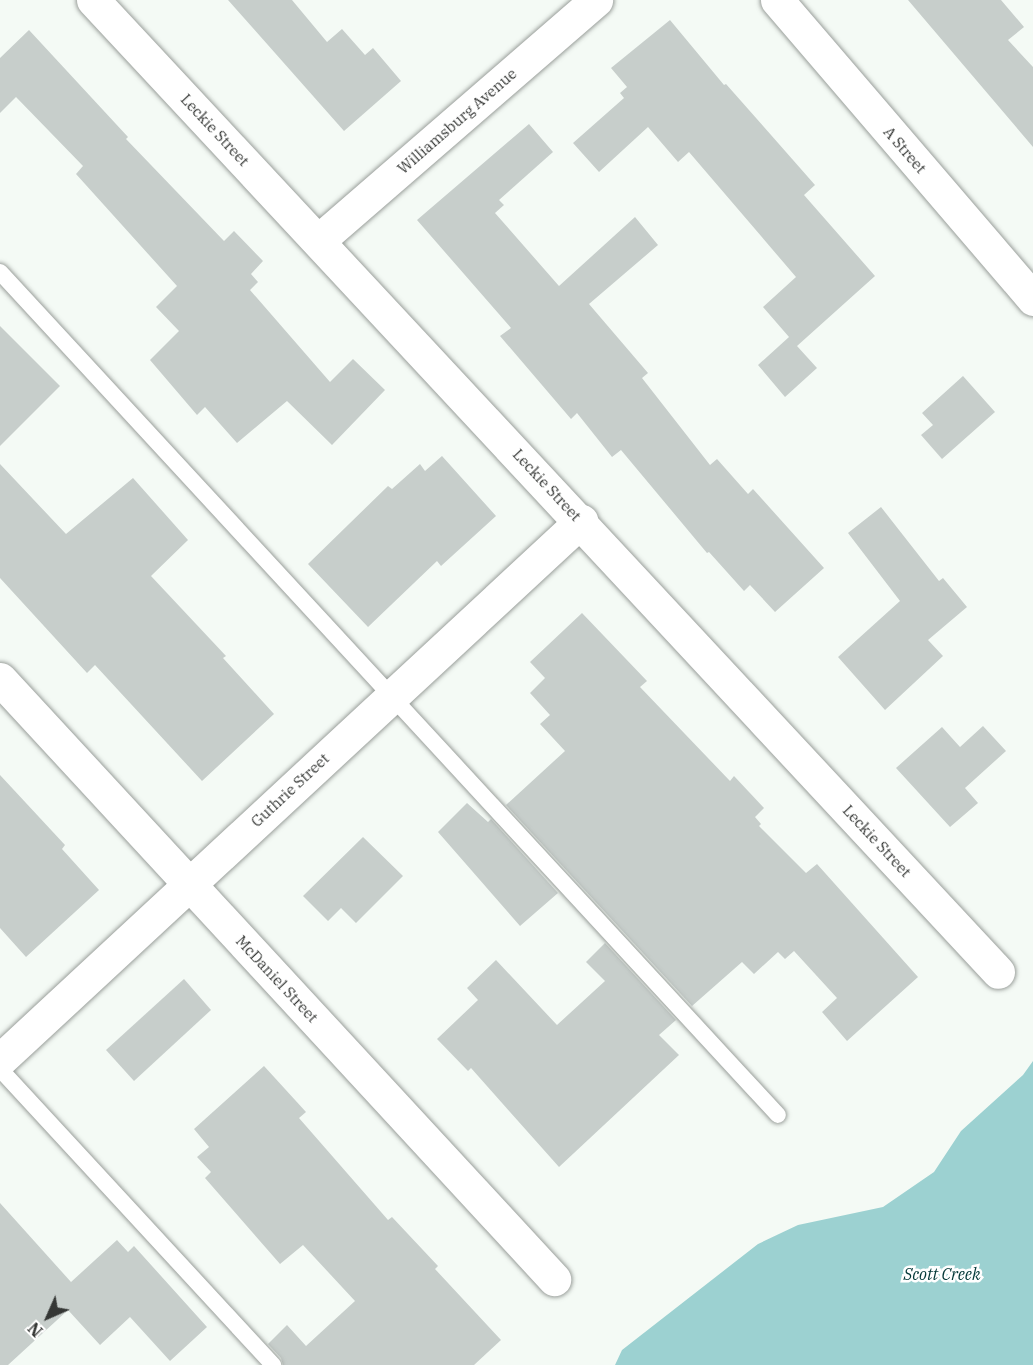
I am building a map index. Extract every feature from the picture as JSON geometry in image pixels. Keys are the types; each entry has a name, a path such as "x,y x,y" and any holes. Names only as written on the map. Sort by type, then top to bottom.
{"street":[{"name":"Leckie Street","path":"93,0 581,521 998,972"},
{"name":"Williamsburg Avenue","path":"318,241 596,0"},
{"name":"A Street","path":"777,0 1033,299"},
{"name":"Guthrie Street","path":"0,1060 581,521"},
{"name":"McDaniel Street","path":"0,678 554,1279"}],"lane":[{"path":"0,272 778,1115"},
{"path":"0,1069 273,1365"}],"water":[{"name":"Scott Creek","path":"1033,1061 1033,1365 615,1365 622,1350 758,1244 798,1225 883,1207 934,1172 961,1131 1023,1075"}],"building":[{"path":"228,0 292,0 327,42 342,29 365,55 373,48 401,81 344,131"},
{"path":"908,0 1001,0 1024,27 1008,40 1033,67 1033,147"},
{"path":"670,20 724,85 726,84 815,185 804,195 875,276 797,346 817,368 785,397 758,365 789,337 763,307 796,277 689,152 678,162 648,127 599,172 573,143 624,98 620,93 627,87 611,68"},
{"path":"29,30 128,137 126,139 224,241 234,231 263,261 251,274 258,282 250,290 330,382 353,359 385,390 332,445 287,401 237,443 205,407 197,415 150,360 179,331 156,307 177,286 76,174 83,166 16,97 0,113 0,58"},
{"path":"529,124 553,152 499,200 504,205 495,213 559,286 635,217 658,245 589,304 648,373 642,378 710,465 717,459 748,494 753,489 824,568 775,612 750,585 744,591 709,552 707,553 621,450 612,457 577,413 571,419 500,336 511,328 417,220"},
{"path":"0,326 60,386 0,446"},
{"path":"963,376 995,412 942,459 921,435 933,425 922,413"},
{"path":"442,456 496,516 441,566 437,561 368,627 308,564 388,486 392,489 420,464 425,471"},
{"path":"0,464 66,534 133,478 188,540 151,576 226,656 223,658 274,714 202,781 95,665 87,673 0,578"},
{"path":"881,507 939,581 943,578 967,607 928,640 943,656 885,710 838,657 900,601 848,533"},
{"path":"582,613 647,681 640,687 730,781 734,776 764,808 755,817 761,824 759,826 806,873 817,864 918,977 847,1041 822,1012 837,998 794,951 785,959 778,952 754,974 742,962 692,1006 506,805 565,751 540,724 550,715 530,693 545,678 530,662"},
{"path":"983,726 1006,751 965,788 978,803 950,827 896,768 942,727 960,747"},
{"path":"0,775 65,845 62,849 99,890 26,957 0,928"},
{"path":"467,803 488,822 491,819 558,893 520,926 438,832"},
{"path":"363,837 403,876 356,923 341,908 328,921 303,896"},
{"path":"605,943 676,1020 659,1035 679,1055 559,1167 471,1068 468,1071 437,1039 478,1000 467,988 496,960 557,1025 605,981 586,962"},
{"path":"184,979 211,1010 134,1081 106,1050"},
{"path":"264,1066 306,1112 299,1118 388,1220 392,1217 438,1266 435,1269 501,1340 474,1365 283,1365 281,1358 268,1344 287,1325 306,1346 355,1301 303,1245 280,1264 205,1178 211,1172 197,1157 209,1147 194,1129"},
{"path":"0,1203 71,1282 117,1240 128,1252 134,1246 207,1327 170,1361 130,1317 100,1345 68,1310 8,1365 0,1365"}]}
